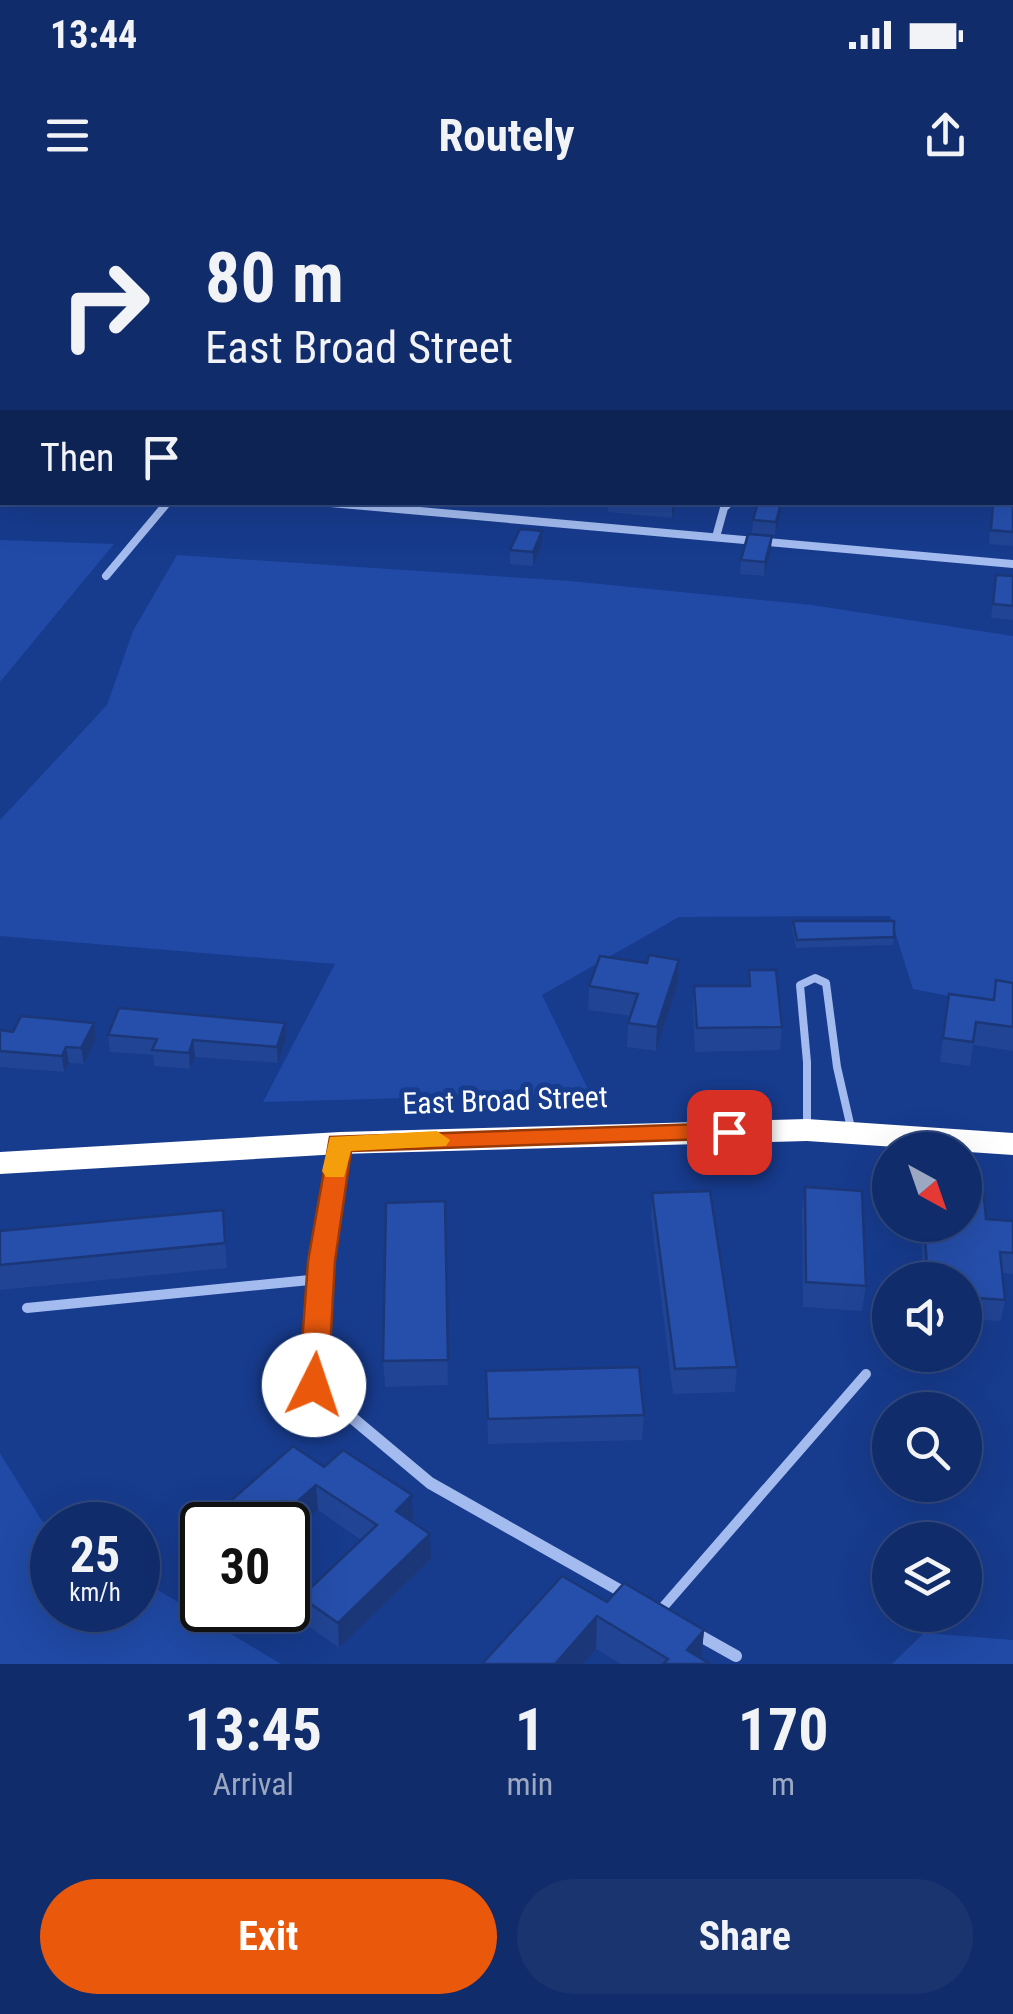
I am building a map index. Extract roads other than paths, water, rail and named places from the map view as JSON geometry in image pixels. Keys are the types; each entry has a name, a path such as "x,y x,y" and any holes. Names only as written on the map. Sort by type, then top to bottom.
{"highway":[{"name":"East Broad Street","path":"0,1163 340,1142 807,1130 1013,1144"}],"street":[{"path":"106,576 165,505"},
{"path":"354,505 1013,564"},
{"path":"436,512 446,505"},
{"path":"716,537 727,505"},
{"path":"340,1142 320,1280 314,1385 430,1484 736,1656"}],"lane":[{"path":"807,1130 807,1062 800,985 815,978 826,983 837,1067 852,1132"},
{"path":"26,1308 320,1280"},
{"path":"658,1612 866,1374"}]}
